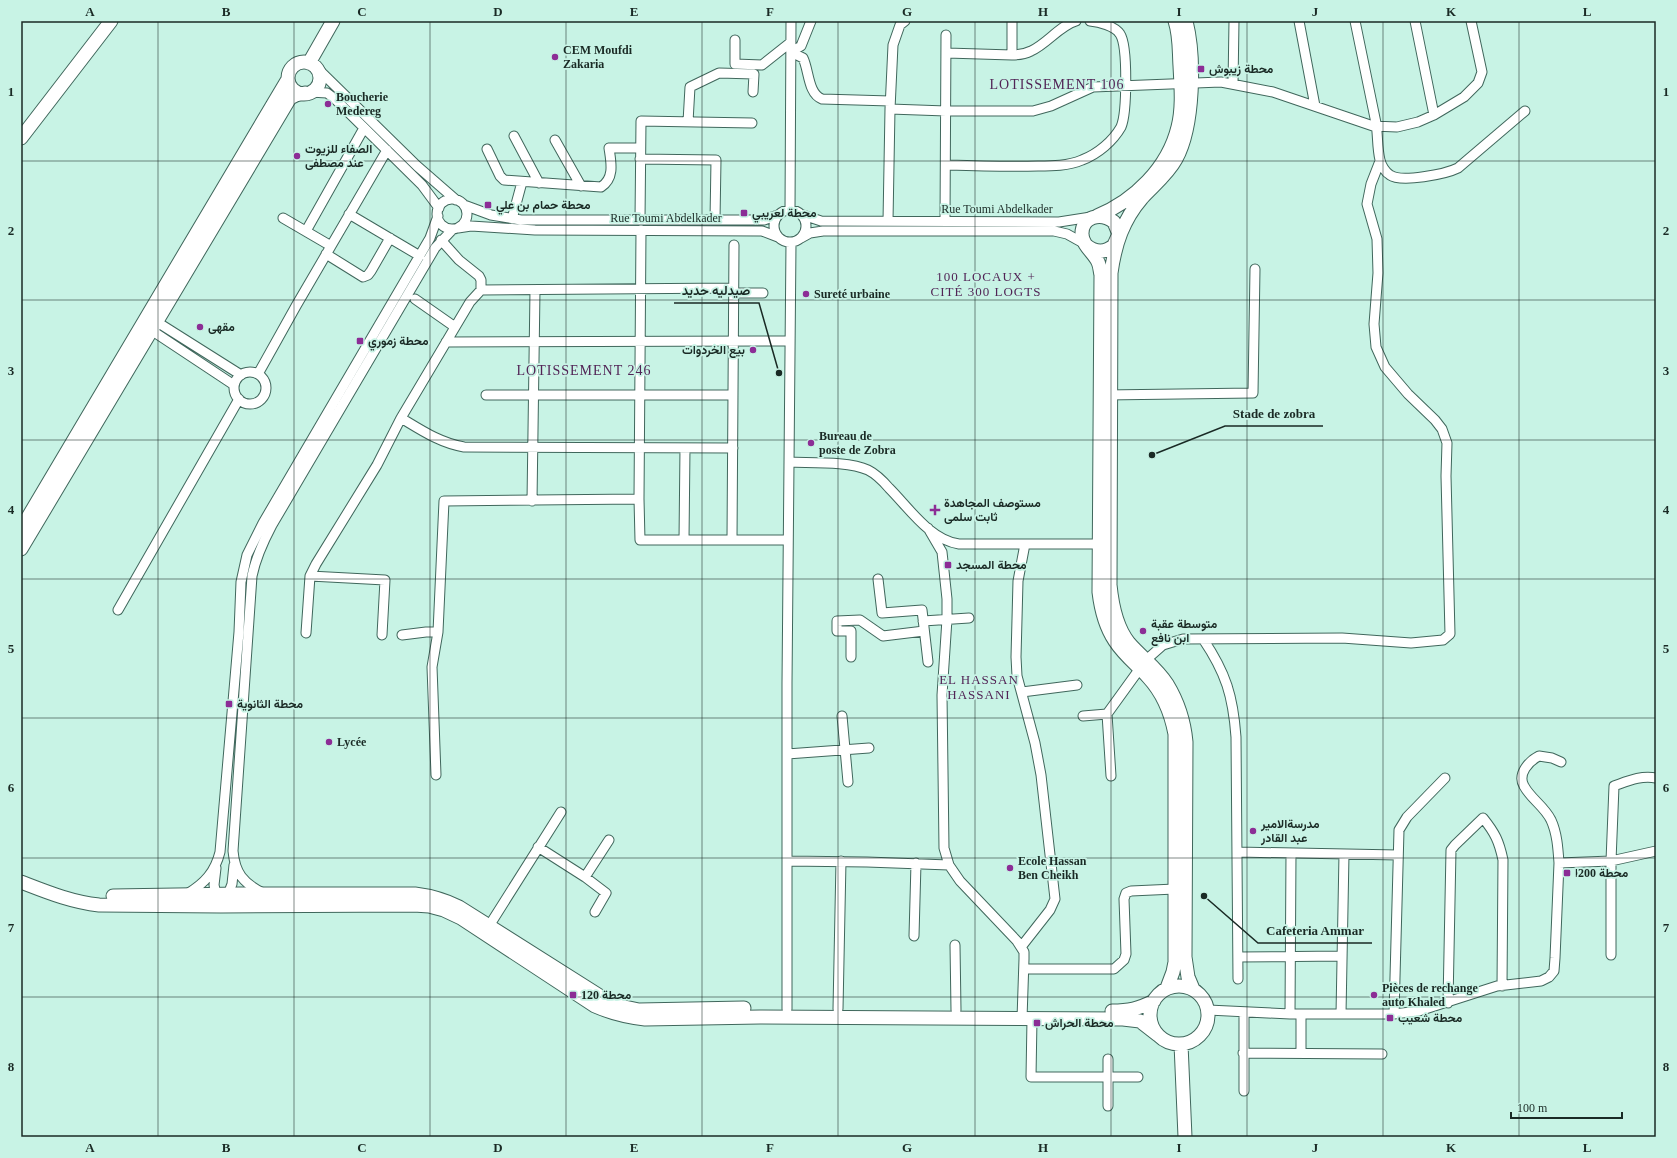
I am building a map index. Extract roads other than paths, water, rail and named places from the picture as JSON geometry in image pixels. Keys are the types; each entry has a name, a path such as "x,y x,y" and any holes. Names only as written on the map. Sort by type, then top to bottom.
{"street":[{"path":"21,123 100,21"},
{"path":"21,138 111,21"},
{"path":"312,65 333,21"},
{"path":"790,210 791,21"},
{"path":"791,52 801,46 811,21"},
{"path":"888,221 890,105 893,45 900,25 905,21"},
{"path":"1012,21 1012,55"},
{"path":"946,53 1023,54 1032,51 1076,21"},
{"path":"946,165 1050,166 1082,160 1105,146 1120,128 1125,112 1126,85 1124,45 1120,33 1110,27 1090,21"},
{"path":"1167,988 1175,962 1175,734 1172,717 1165,702 1120,628 1111,601 1104,544 1105,395 1101,275 1098,263 1086,245 1082,234 1087,222 1107,212 1133,195 1169,153 1178,126 1186,82 1175,21"},
{"path":"1105,395 1112,273 1118,240 1125,223 1142,199 1176,160 1183,144 1187,127 1186,82 1189,36 1186,21"},
{"path":"1233,84 1234,21"},
{"path":"1298,21 1315,106"},
{"path":"1355,21 1376,126 1380,161 1390,176 1399,178 1451,171 1467,161 1525,111"},
{"path":"1415,21 1434,115"},
{"path":"791,52 803,58 813,90 818,97 946,111 1034,110 1051,106 1093,87 1186,82 1221,82 1273,92 1376,126 1397,127 1418,122 1434,115 1464,97 1478,82 1482,72 1472,21"},
{"path":"945,221 946,35"},
{"path":"735,40 735,64 762,65 791,42"},
{"path":"21,529 288,79 289,73 294,65 299,62 312,65 417,166 460,202 466,209 466,219 441,240 435,248 272,525 260,548 255,562 252,576 232,852 234,865 232,884 229,894"},
{"path":"288,79 293,89 299,92 307,93 314,89 319,80 319,74 312,65"},
{"path":"688,122 690,87 719,73 754,74 753,92"},
{"path":"21,549 290,98 307,93 327,93 422,185 438,212 439,221 444,226 456,228"},
{"path":"752,123 641,121 638,499 640,540 788,540"},
{"path":"306,231 364,128"},
{"path":"514,136 539,183"},
{"path":"555,140 581,186"},
{"path":"487,149 500,176 504,180 601,187 606,183 612,167 609,148 640,148"},
{"path":"258,374 387,150"},
{"path":"640,159 716,160 715,220"},
{"path":"1111,776 1107,714 1143,665 1163,645 1172,641 1183,639 1342,638 1411,643 1443,640 1450,634 1446,500 1447,443 1442,429 1435,420 1408,394 1385,367 1376,347 1374,324 1378,273 1377,239 1367,204 1371,184 1380,161"},
{"path":"512,219 522,182"},
{"path":"218,900 214,885 220,852 228,764 239,632 241,582 247,555 262,523 420,256 435,228 438,212 446,201 460,202"},
{"name":"Rue Toumi Abdelkader","path":"460,202 491,215 512,219 762,231 778,237"},
{"path":"790,210 803,215 806,220 807,228 801,238 791,242 782,240 778,237 774,226 778,215 782,211 790,210"},
{"path":"349,214 420,256"},
{"name":"Rue Toumi Abdelkader","path":"456,228 471,226 535,230 715,220 764,220 778,215"},
{"name":"Rue Toumi Abdelkader","path":"803,215 820,221 1059,222 1097,216"},
{"path":"1086,245 1097,252 1103,252 1114,245 1118,240 1117,228 1114,222 1103,216 1097,216"},
{"path":"283,218 331,246"},
{"name":"Rue Toumi Abdelkader","path":"801,238 810,233 823,231 1054,231 1067,234 1086,245"},
{"path":"326,254 364,277 371,271 390,238"},
{"path":"306,633 310,576 316,564 377,465 401,418 470,302 481,290 481,280 479,276 459,260 441,240"},
{"path":"787,1009 788,540 791,242"},
{"path":"732,540 734,245"},
{"path":"1105,395 1253,393 1255,269"},
{"path":"481,290 640,289 763,293"},
{"path":"532,501 535,290"},
{"path":"415,299 455,327"},
{"path":"154,326 241,375"},
{"path":"154,326 234,385 236,395 239,399 244,402 254,403 263,398 265,393 265,382 258,374 249,372 241,375 234,385"},
{"path":"446,342 790,341"},
{"path":"486,395 733,395"},
{"path":"118,610 239,399"},
{"path":"401,418 439,440 451,445 464,447 733,448"},
{"path":"684,540 685,448"},
{"path":"789,462 851,465 869,470 883,481 928,528 942,539 950,543 1104,544"},
{"path":"436,775 432,667 438,632 444,501 638,499"},
{"path":"928,528 938,542 943,557 948,619 942,695 942,758 943,833 944,848 949,865 960,881 1017,941 1024,952 1025,1016 1031,1077 1138,1077"},
{"path":"943,557 949,548 959,544"},
{"path":"1021,947 1050,910 1055,899 1041,775 1035,743 1017,676 1016,603 1018,581 1026,544"},
{"path":"310,576 385,580 382,634"},
{"path":"878,578 882,613 922,610 928,662"},
{"path":"923,621 969,618"},
{"path":"851,657 851,631 837,630 837,621 860,620 883,636 924,631"},
{"path":"402,635 438,632"},
{"path":"1203,639 1223,674 1231,694 1235,714 1238,852 1238,980"},
{"path":"1143,665 1159,673 1173,694 1183,718 1186,742 1185,957 1188,977 1193,989"},
{"path":"1022,692 1077,685"},
{"path":"1083,716 1107,714"},
{"path":"842,716 848,782"},
{"path":"787,754 869,748"},
{"path":"1208,1010 1244,1013 1290,1014 1394,1014 1419,1011 1502,986 1541,981 1549,977 1554,971 1556,958 1559,863 1557,839 1552,821 1541,804 1523,785 1522,780 1526,766 1534,758 1539,756 1552,758 1561,762"},
{"path":"1394,1014 1399,830 1402,824 1445,778"},
{"path":"1611,955 1611,861 1614,786 1636,778 1656,778"},
{"path":"489,926 561,812"},
{"path":"1448,1003 1451,850 1483,818 1494,832 1500,844 1503,860 1502,986"},
{"path":"586,877 609,840"},
{"path":"538,847 586,877 606,893 596,912"},
{"path":"1559,863 1611,861 1656,851"},
{"path":"1238,852 1398,855"},
{"path":"1290,1014 1291,853"},
{"path":"1341,1014 1344,854"},
{"path":"787,861 841,861 949,865"},
{"path":"838,1009 841,861"},
{"path":"185,895 206,881 213,872 217,863"},
{"path":"914,936 916,863"},
{"path":"234,865 246,883 264,894"},
{"path":"21,872 64,890 82,894 106,896 185,895 218,900 229,894 415,894 444,900 454,904 603,998 620,1006 639,1010 956,1010 1025,1016 1130,1011 1154,1001"},
{"path":"21,882 57,897 80,903 99,905 218,900 430,906 444,910 461,918 595,1006 610,1013 645,1019 1025,1016 1123,1019 1140,1021 1166,1041 1181,1044 1194,1040 1202,1033 1207,1024 1207,1004 1201,995 1193,989 1184,986 1174,986 1167,988 1156,996 1152,1005 1150,1016 1152,1026 1158,1034"},
{"path":"1024,969 1114,969 1124,960 1126,954 1124,899 1126,894 1131,891 1175,889"},
{"path":"955,945 956,1010"},
{"path":"1238,957 1290,955 1342,956"},
{"path":"1244,1013 1244,1091"},
{"path":"1302,1014 1302,1053"},
{"path":"1181,1044 1185,1137"},
{"path":"1243,1052 1382,1054"},
{"path":"1108,1059 1108,1106"}],"place":[{"name":"CEM Moufdi Zakaria","path":"555,57"},
{"name":"محطة زيبوش","path":"1201,69"},
{"name":"Boucherie Medereg","path":"328,104"},
{"name":"الصفاء للزيوت عند مصطفى","path":"297,156"},
{"name":"محطة حمام بن علي","path":"488,205"},
{"name":"محطة لعريبي","path":"744,213"},
{"name":"Sureté urbaine","path":"806,294"},
{"name":"مقهى","path":"200,327"},
{"name":"محطة زموري","path":"360,341"},
{"name":"بيع الخردوات","path":"753,350"},
{"name":"صيدليه حديد","path":"779,373"},
{"name":"Bureau de poste de Zobra","path":"811,443"},
{"name":"Stade de zobra","path":"1152,455"},
{"name":"مستوصف المجاهدة ثابت سلمى","path":"935,510"},
{"name":"محطة المسجد","path":"948,565"},
{"name":"متوسطة عقبة ابن نافع","path":"1143,631"},
{"name":"محطة الثانوية","path":"229,704"},
{"name":"Lycée","path":"329,742"},
{"name":"مدرسةالامير عبد القادر","path":"1253,831"},
{"name":"Ecole Hassan Ben Cheikh","path":"1010,868"},
{"name":"محطة 200ا","path":"1567,873"},
{"name":"Cafeteria Ammar","path":"1204,896"},
{"name":"محطة 120","path":"573,995"},
{"name":"Pièces de rechange auto Khaled","path":"1374,995"},
{"name":"محطة شعيب","path":"1390,1018"},
{"name":"محطة الحراش","path":"1037,1023"}],"district":[{"name":"LOTISSEMENT 106","path":"1057,84"},
{"name":"100 LOCAUX + CITÉ 300 LOGTS","path":"986,284"},
{"name":"LOTISSEMENT 246","path":"584,370"},
{"name":"EL HASSAN HASSANI","path":"979,686"}]}
